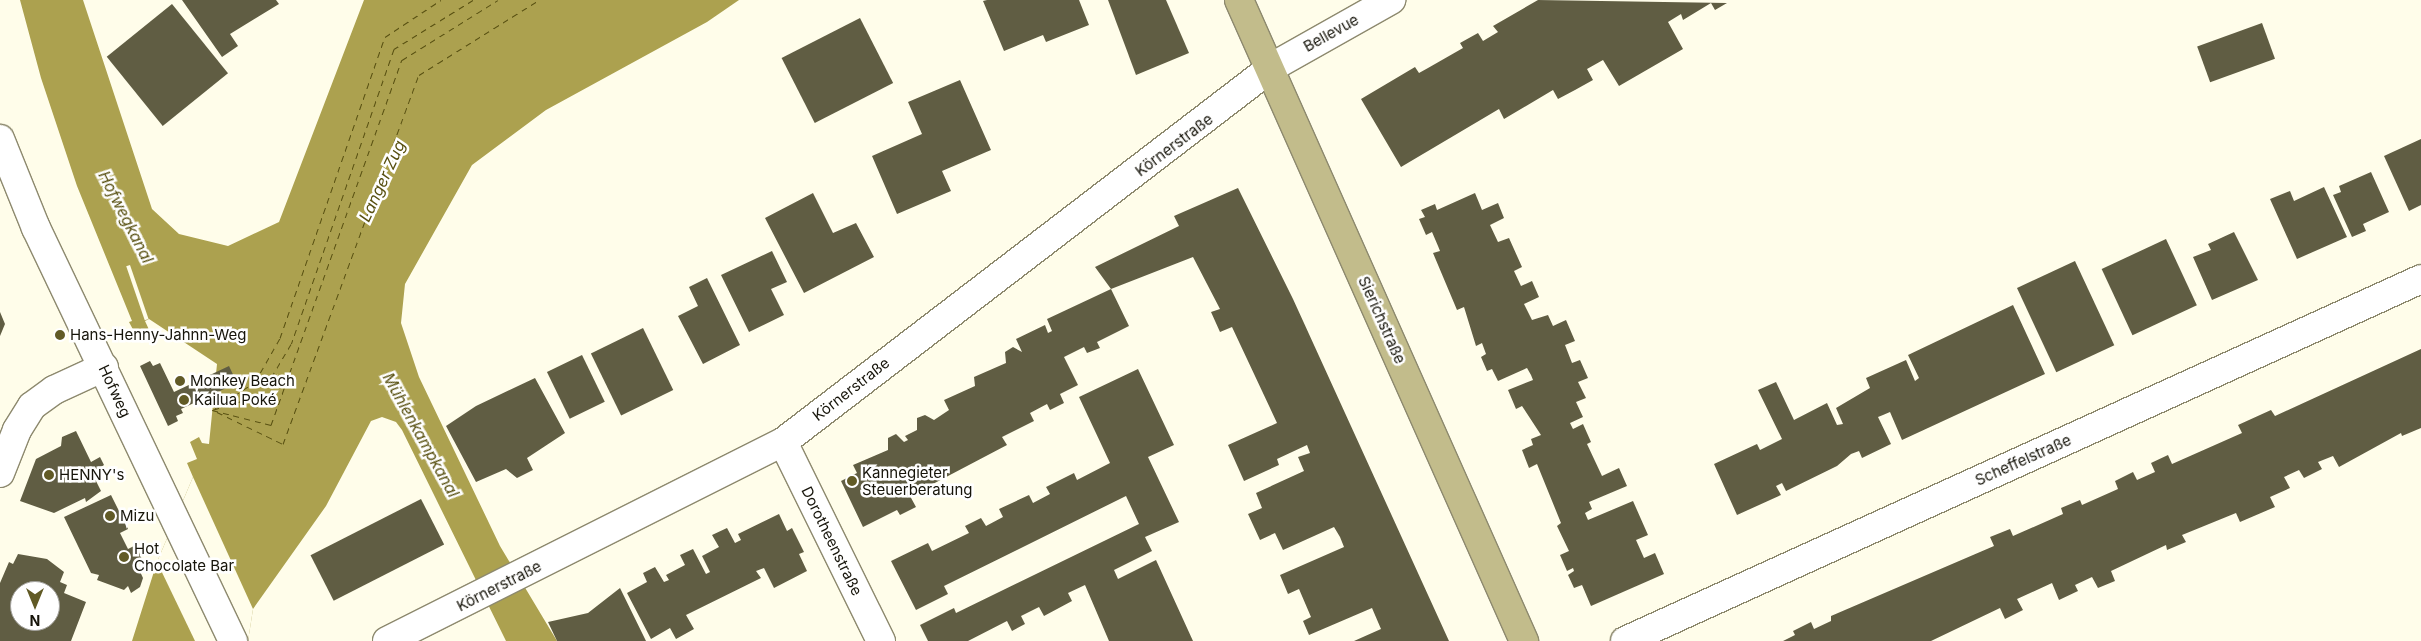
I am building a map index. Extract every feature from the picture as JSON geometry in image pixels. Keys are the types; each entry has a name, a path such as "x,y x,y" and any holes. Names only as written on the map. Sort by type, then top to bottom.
{"main road":[{"name":"Sierichstraße","path":"1239,0 1272,67 1524,641"}],"street":[{"name":"Bellevue","path":"1272,67 1391,0"},
{"name":"Körnerstraße","path":"387,641 472,600 783,442 1272,67"},
{"name":"Hofweg","path":"0,139 36,228 104,367 233,641"},
{"name":"Scheffelstraße","path":"1625,641 2421,279"},
{"path":"0,472 17,430 32,406 54,390 104,367"},
{"name":"Dorotheenstraße","path":"783,442 881,641"}],"water":[{"path":"20,0 83,0 152,209 179,234 228,246 279,222 364,0 739,0 707,22 546,110 472,165 405,284 401,323 419,377 500,546 557,641 506,641 402,430 396,422 382,417 371,421 326,506 253,609 248,641 132,641 157,562 193,477 187,463 197,459 190,442 199,437 202,443 209,444 217,364 149,319 145,321 151,334 139,341 129,322 132,321 77,186 41,78"}],"pier":[{"path":"130,265 149,319 145,320 126,266"},
{"path":"193,477 253,609 248,641 195,641 157,562"}],"building":[{"path":"182,0 276,0 279,4 230,34 238,46 222,57"},
{"path":"1079,0 1089,25 1046,42 1043,35 1004,51 983,1"},
{"path":"1108,0 1166,0 1189,53 1136,75"},
{"path":"1538,0 1727,3 1715,10 1711,3 1683,20 1681,14 1668,22 1683,49 1619,86 1603,60 1587,69 1593,80 1575,90 1558,99 1553,90 1504,119 1499,109 1401,167 1361,99 1415,67 1419,73 1428,68 1463,48 1460,43 1478,33 1483,41 1498,32 1493,26"},
{"path":"172,4 228,73 163,126 107,57"},
{"path":"860,18 893,83 815,123 782,58"},
{"path":"2262,23 2275,59 2210,82 2197,47"},
{"path":"960,80 991,150 942,171 951,191 897,214 872,156 922,134 908,102"},
{"path":"2421,139 2421,205 2409,211 2384,156"},
{"path":"2371,172 2389,212 2363,224 2366,231 2352,237 2333,195 2341,192 2339,186"},
{"path":"2324,187 2347,237 2297,259 2270,199 2290,191 2294,201"},
{"path":"1238,188 1293,299 1449,641 1354,641 1381,629 1372,608 1309,635 1303,621 1311,617 1299,589 1288,594 1280,575 1344,547 1340,537 1334,527 1283,550 1275,533 1260,540 1248,514 1262,508 1256,493 1304,471 1298,457 1310,453 1307,445 1277,459 1279,465 1244,481 1228,445 1277,423 1232,327 1220,332 1211,312 1220,309 1193,257 1111,289 1095,267 1179,226 1174,216"},
{"path":"813,193 833,233 856,223 874,257 804,293 765,218"},
{"path":"1475,193 1482,210 1498,203 1504,218 1490,225 1498,242 1509,238 1522,267 1514,271 1521,286 1532,281 1539,297 1524,304 1532,320 1548,315 1553,326 1566,320 1575,341 1565,345 1572,363 1580,360 1588,378 1578,382 1586,398 1576,402 1583,417 1570,423 1573,429 1583,424 1591,442 1587,444 1602,476 1619,468 1627,486 1589,502 1592,509 1585,513 1588,520 1633,501 1648,535 1636,540 1644,558 1655,553 1664,574 1591,606 1582,585 1574,588 1568,575 1574,571 1573,568 1567,571 1560,555 1569,551 1557,526 1561,523 1537,464 1529,468 1522,450 1533,445 1531,439 1541,435 1522,406 1516,409 1508,390 1533,380 1531,375 1527,368 1498,381 1492,369 1487,371 1481,357 1486,354 1482,343 1476,346 1464,307 1457,310 1433,253 1440,251 1438,246 1432,232 1426,235 1419,219 1425,217 1421,210 1435,204 1437,210"},
{"path":"2234,232 2258,280 2212,300 2193,257 2211,250 2208,244"},
{"path":"2166,239 2197,305 2133,335 2102,269"},
{"path":"772,251 787,282 771,289 784,315 749,332 721,275"},
{"path":"2075,261 2114,345 2056,372 2017,288"},
{"path":"707,278 740,345 703,364 678,316 698,306 689,287"},
{"path":"1111,289 1129,326 1097,342 1100,348 1087,353 1084,347 1064,357 1078,385 1060,394 1064,403 1050,410 1047,404 1030,413 1034,421 1002,437 1007,445 910,496 916,507 900,515 897,510 863,527 841,481 857,473 853,465 888,450 888,438 896,434 904,442 908,440 905,436 917,430 917,418 925,415 934,420 949,410 944,400 975,386 974,377 1006,363 1005,352 1013,347 1022,352 1016,339 1045,325 1048,333 1052,331 1047,319"},
{"path":"2013,305 2045,374 1902,440 1890,412 1878,417 1891,444 1862,458 1859,451 1851,454 1837,466 1786,491 1782,483 1776,486 1781,495 1737,515 1714,464 1757,444 1760,450 1782,439 1758,390 1776,382 1794,420 1827,403 1837,425 1843,424 1836,408 1870,388 1866,378 1906,360 1915,381 1919,378 1908,355"},
{"path":"0,312 5,324 0,336"},
{"path":"643,328 673,390 621,415 591,353"},
{"path":"2421,349 2421,428 2402,436 2401,433 2339,467 2333,456 2318,462 2322,469 2304,478 2299,470 2284,477 2290,488 2270,497 2275,507 2240,522 2236,513 2182,535 2186,542 2167,550 2166,545 2111,571 2115,581 2098,588 2092,577 2075,585 2078,591 2059,600 2052,583 2017,599 2023,610 2005,619 2000,608 1931,641 1783,641 1795,635 1793,631 1811,622 1814,629 1831,621 1831,616 1994,546 1990,537 2010,529 2013,536 2063,514 2061,508 2080,500 2082,505 2118,489 2115,481 2133,472 2137,480 2155,472 2151,463 2168,455 2172,464 2242,433 2238,425 2271,410 2275,416"},
{"path":"582,355 605,402 570,419 547,372"},
{"path":"150,361 153,366 160,363 174,392 229,366 237,383 181,409 183,413 176,416 178,421 168,426 140,366"},
{"path":"1138,369 1174,445 1148,457 1179,522 1145,537 1152,551 1114,570 1118,579 1156,560 1193,641 1109,641 1085,585 1068,593 1072,601 1044,616 1039,607 1021,616 1025,624 1012,631 1007,621 968,641 928,641 920,625 954,608 956,613 1139,524 1126,496 944,586 948,594 916,610 891,561 928,543 932,551 969,533 965,526 981,518 986,526 1003,517 999,509 1029,495 1033,503 1050,494 1046,487 1074,473 1077,480 1110,463 1079,397"},
{"path":"535,378 565,433 527,458 533,470 517,478 506,469 476,482 446,426 476,406"},
{"path":"76,431 91,462 100,457 104,465 92,473 101,491 86,502 85,498 54,513 20,501 36,459 61,446 62,437"},
{"path":"111,495 128,529 120,533 128,549 136,545 143,562 137,565 143,578 140,587 131,593 128,586 124,590 97,580 99,575 91,573 64,517"},
{"path":"421,499 444,544 334,601 311,555"},
{"path":"779,514 787,531 792,528 804,552 799,554 807,571 774,588 764,568 756,571 761,578 686,615 694,629 676,639 670,628 651,639 627,593 647,582 643,573 655,567 664,582 669,580 666,575 685,565 680,555 693,549 706,574 710,572 702,556 719,547 712,535 727,528 735,543 741,540 738,534"},
{"path":"18,554 47,559 64,572 60,582 67,585 64,593 86,602 71,641 0,641 0,583 9,562 13,564"},
{"path":"620,588 646,641 557,641 548,622 588,613"}],"ferry route":[{"path":"215,408 255,382 280,338 385,37 441,0"},
{"path":"473,0 394,49 291,344 261,395 212,410 271,425 402,60 498,0"},
{"path":"217,412 283,444 419,75 539,0"}],"place":[{"name":"Hans-Henny-Jahnn-Weg","path":"60,335"},
{"name":"Monkey Beach","path":"180,381"},
{"name":"Kailua Poké","path":"184,400"},
{"name":"HENNY's","path":"49,475"},
{"name":"Kannegieter Steuerberatung","path":"852,481"},
{"name":"Mizu","path":"110,516"},
{"name":"Hot Chocolate Bar","path":"124,557"}],"water label":[{"name":"Langer Zug","path":"382,181"},
{"name":"Hofwegkanal","path":"126,217"},
{"name":"Mühlenkampkanal","path":"421,435"}]}
